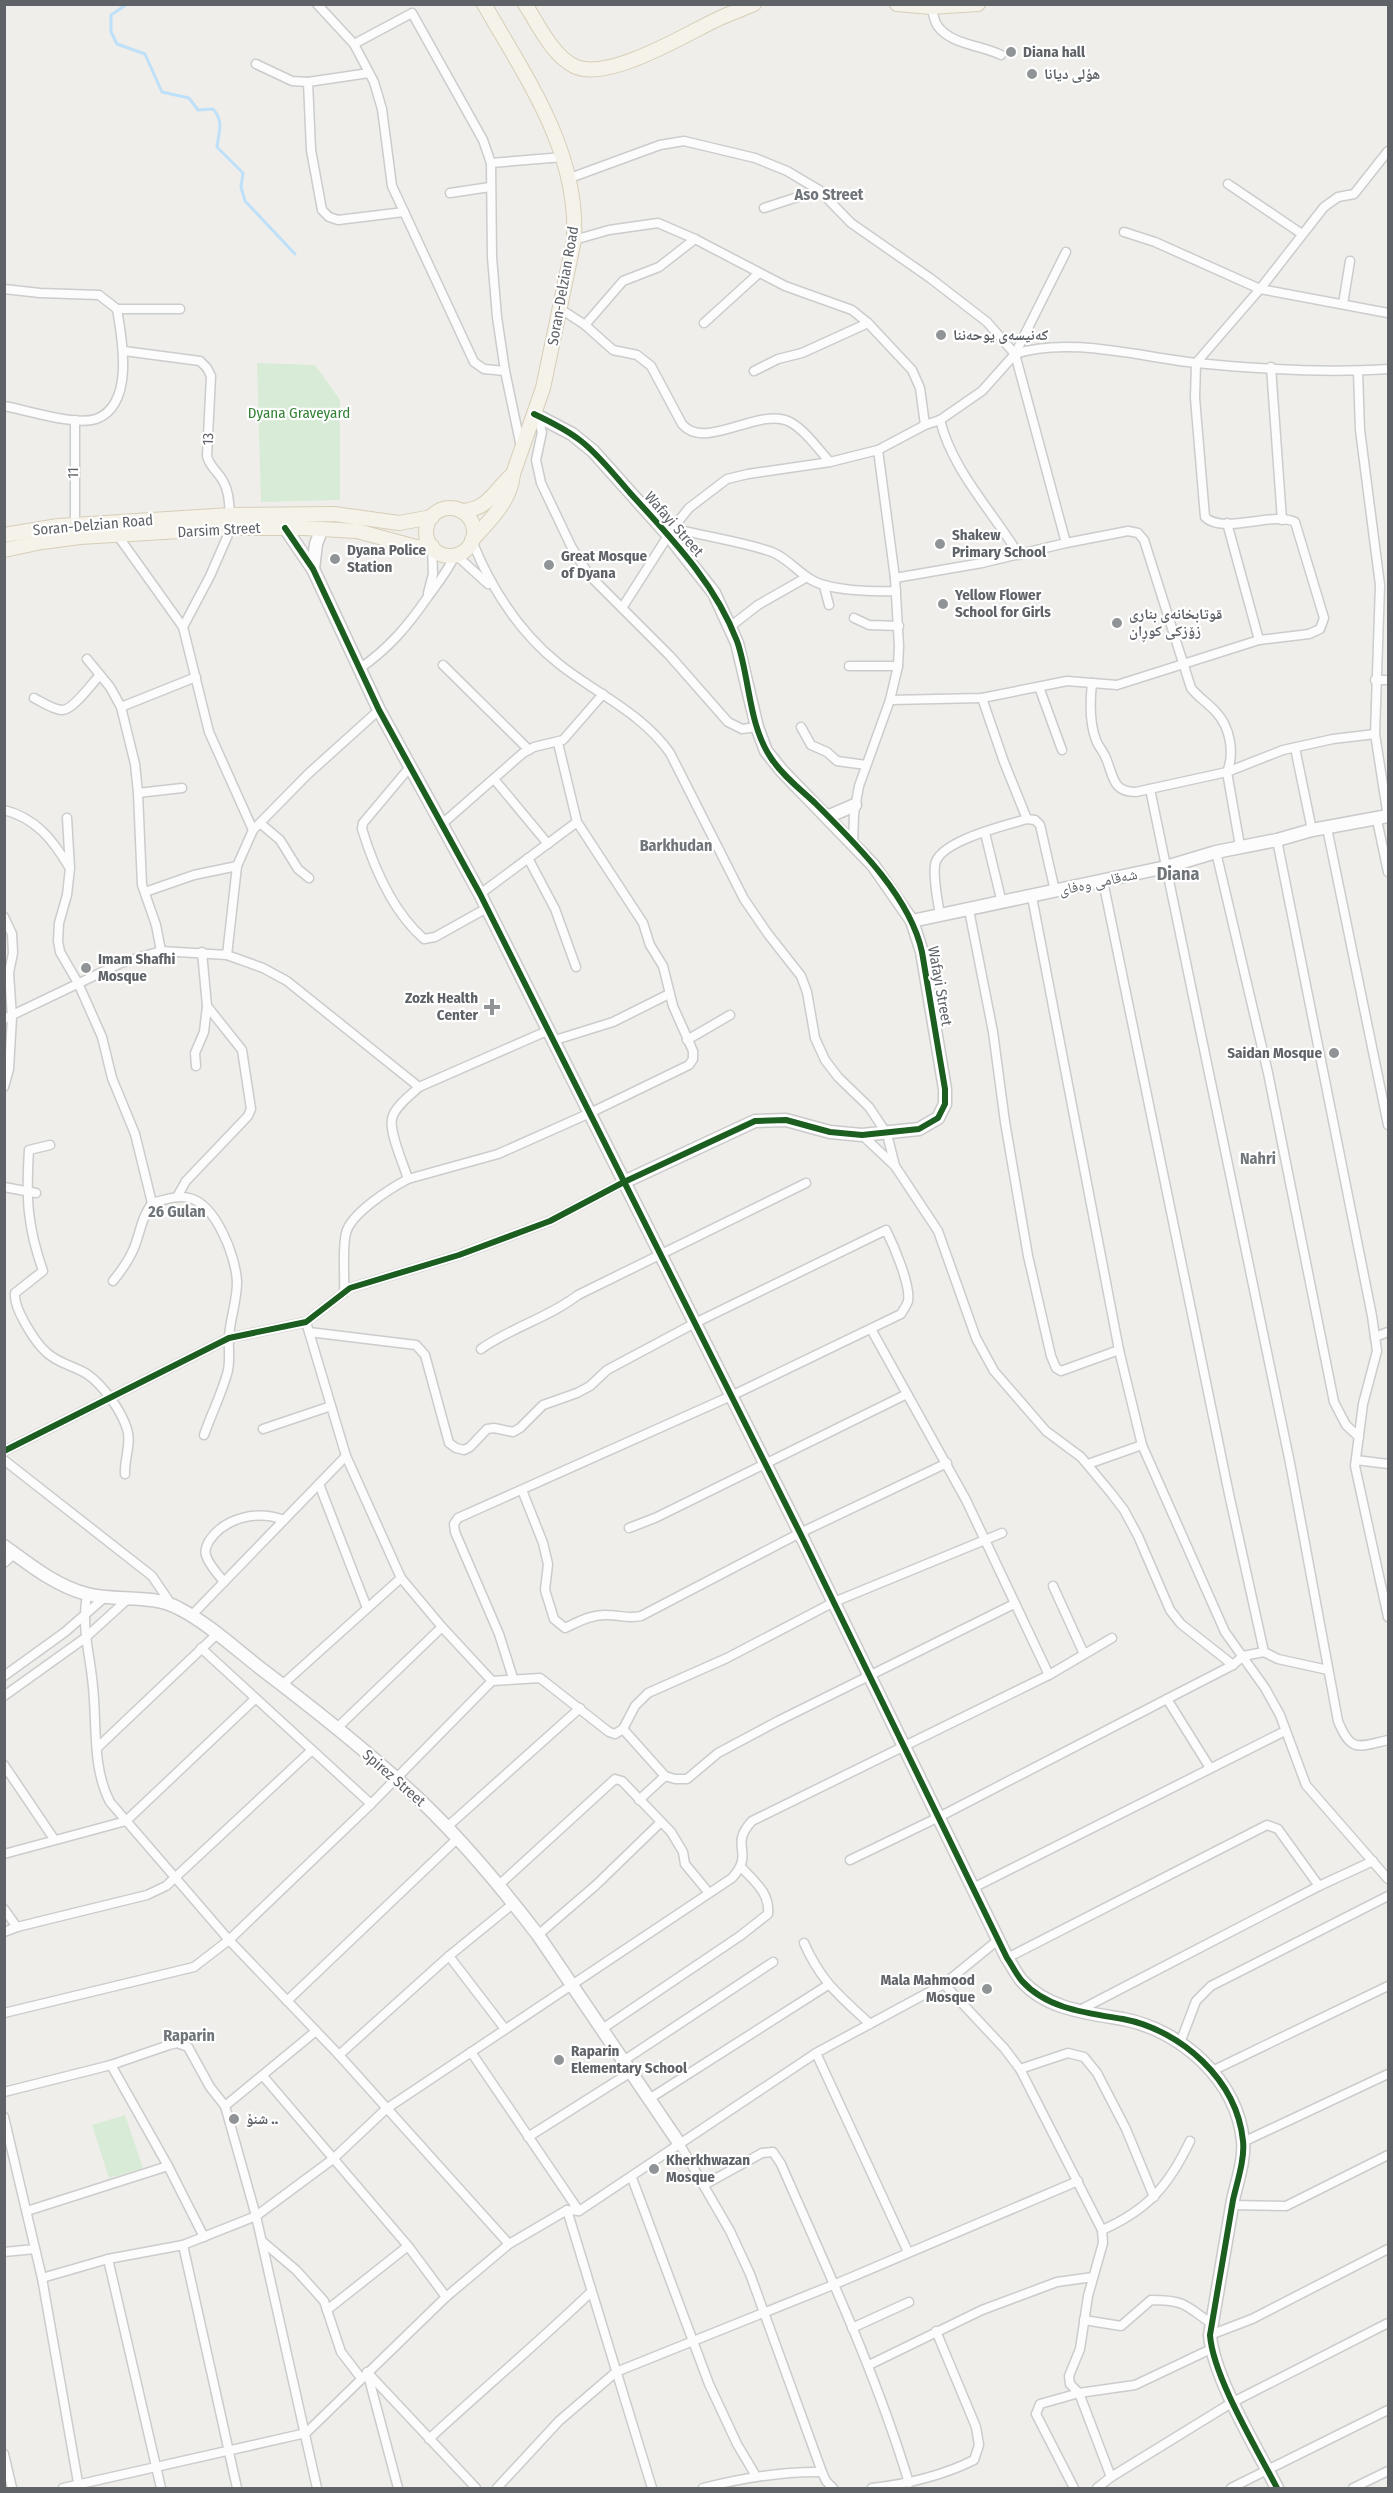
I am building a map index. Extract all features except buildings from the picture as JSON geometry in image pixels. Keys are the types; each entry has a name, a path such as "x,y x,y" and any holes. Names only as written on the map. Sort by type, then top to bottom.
{"main road":[{"name":"Soran-Delzian Road","path":"472,541 505,500 511,489 513,474 534,416 547,370 574,240 574,198 563,157 546,113 484,4"},
{"path":"525,4 552,45 563,57 583,69 598,69 625,64 754,4"},
{"path":"897,4 931,7 978,4"},
{"name":"Soran-Delzian Road","path":"460,511 474,509 486,503 513,474"},
{"path":"448,508 460,511 472,523 472,541 467,548 455,555 442,554 432,546 426,531 432,517 448,508"},
{"name":"Soran-Delzian Road","path":"4,535 75,525 231,521 334,514 399,523 432,517"},
{"name":"Darsim Street","path":"4,550 61,539 118,536 231,521 285,528 322,528 377,535 416,547 432,546"}],"street":[{"path":"317,4 354,44 369,73 382,109 392,186 474,362 484,369 505,371"},
{"path":"931,7 937,25 945,33 969,45 1001,55"},
{"path":"354,44 412,13 478,132 491,163 492,257 505,371 522,449"},
{"path":"256,64 292,81 308,82 369,73"},
{"path":"308,82 311,150 322,210 329,218 338,220 404,212"},
{"path":"570,178 651,148 684,141 755,158 787,171 819,190 851,223 930,278 987,322 1015,354 1066,543"},
{"path":"890,700 982,698 1067,681 1117,685 1259,640 1310,634 1323,625 1324,618 1296,525 1291,520 1227,523 1211,521 1205,517 1195,398 1196,363 1260,289 1324,207 1338,197 1354,194 1389,151"},
{"path":"491,163 563,157"},
{"path":"1228,184 1302,234"},
{"path":"450,193 490,187"},
{"path":"764,208 819,190"},
{"path":"574,240 609,230 658,223 695,239 758,274 809,296 852,310 868,323 912,370 920,388 925,425"},
{"path":"1125,232 1155,242 1260,289 1389,313"},
{"path":"585,325 623,281 659,267 695,239"},
{"path":"622,608 689,508 727,479 830,462 878,450 925,425 940,420 982,390 1015,354 1066,252"},
{"path":"1342,304 1350,261"},
{"path":"704,323 758,274"},
{"path":"4,289 99,295 117,309 180,309"},
{"path":"559,308 585,325 613,350 637,355 651,366 688,431 696,435 707,434 750,422 781,419 798,428 830,462"},
{"path":"4,406 75,420 96,419 109,410 123,377 124,351 117,309"},
{"path":"754,370 778,359 811,350 868,323"},
{"path":"1015,354 1047,346 1196,363 1358,371 1389,369"},
{"name":"13","path":"124,351 200,361 207,368 211,376 207,456 209,465 223,479 228,494 231,521"},
{"path":"1270,367 1282,520"},
{"path":"1358,371 1360,430 1380,585 1375,680 1375,734 1389,872"},
{"path":"534,416 542,432 536,460 541,483 579,562 670,656 728,722 742,729 757,727"},
{"name":"Wafayi Street","path":"534,416 560,427 583,442 671,532 703,578 731,626 743,660 757,727 766,751 776,765 884,879 912,921 922,952 946,1097 942,1111 932,1123 919,1129 887,1134 862,1136 830,1132 786,1120 755,1121 624,1182"},
{"name":"11","path":"75,420 75,525"},
{"path":"940,420 943,433 958,465 1019,555"},
{"path":"853,844 855,805 866,765 890,700 898,666 895,578 878,450"},
{"path":"183,627 210,576 231,521"},
{"path":"1227,523 1259,640"},
{"path":"285,528 313,569 379,710 480,894 766,1464 1007,1958 1022,1981 1044,1998 1061,2007 1127,2020 1156,2030 1179,2043 1212,2071 1234,2104 1243,2142 1211,2330 1211,2349 1233,2402 1277,2488"},
{"path":"313,569 315,546 322,528"},
{"path":"895,578 1019,555 1128,531 1138,533 1144,540 1191,688 1199,698 1218,713 1231,743 1231,763 1227,771 1240,846"},
{"path":"671,532 775,553 807,577 824,586 865,592 896,591"},
{"path":"118,536 183,627 209,732 253,830"},
{"path":"472,541 497,593"},
{"path":"426,600 433,574 432,546"},
{"path":"359,669 400,635 447,571 455,555 497,593 530,636 549,655 647,725 670,753 744,899 801,976 807,992 816,1038 825,1060 838,1077 869,1107 887,1134 895,1166"},
{"path":"731,626 758,605 807,577"},
{"path":"824,586 829,605"},
{"path":"854,618 869,625 898,626"},
{"path":"87,659 121,707 135,764 140,859 145,892 156,925 161,951"},
{"path":"444,665 529,750"},
{"path":"849,666 898,666"},
{"path":"34,698 59,710 65,710 72,707 100,675"},
{"path":"121,707 196,677"},
{"path":"1375,680 1389,680"},
{"path":"1092,682 1090,704 1095,739 1118,788 1124,792 1150,789 1227,771 1283,750 1333,739 1375,734"},
{"path":"1039,687 1062,750"},
{"path":"442,824 529,750 558,743 568,736 603,694"},
{"path":"982,698 1004,762 1028,819"},
{"path":"227,955 237,866 253,830 308,774 379,710"},
{"path":"801,727 811,745 827,752 837,761 866,765"},
{"path":"344,1293 346,1232 353,1219 389,1190 408,1179 498,1154 590,1113 688,1065 694,1055 669,994 663,966 650,945 639,915 578,822 558,743"},
{"path":"1295,748 1312,830"},
{"path":"410,766 363,823 364,837 388,892 415,932 424,939 435,937 487,908"},
{"path":"494,779 548,844"},
{"path":"138,793 182,788"},
{"path":"1150,789 1280,1416 1338,1721 1351,1745 1358,1747 1389,1740"},
{"path":"827,817 855,805"},
{"path":"4,810 19,814 40,827 58,848 70,868"},
{"path":"67,818 70,868 67,895 59,923 60,952 78,983 102,1037 111,1078 135,1134 152,1203"},
{"name":"شەقامی وەفای","path":"912,921 1166,867 1216,852 1277,840 1312,830 1384,818"},
{"path":"940,916 935,863 940,853 955,844 1028,819 1035,820 1040,825 1056,891"},
{"path":"480,894 578,822"},
{"path":"260,823 280,840 296,865 309,878"},
{"path":"1327,828 1389,1125"},
{"path":"985,833 1002,903"},
{"path":"1277,840 1375,1337 1377,1351 1363,1404 1356,1460 1389,1617"},
{"path":"1216,852 1268,1074 1334,1402 1346,1425 1359,1437"},
{"path":"528,858 555,909 576,967"},
{"path":"145,892 194,875 237,866"},
{"path":"1104,881 1210,1402 1264,1652"},
{"path":"1032,897 1119,1350 1142,1445 1225,1632 1265,1688 1280,1715 1306,1785 1389,1879"},
{"path":"969,910 993,1032 1005,1122 1028,1256 1051,1356 1056,1368 1061,1371 1119,1350"},
{"path":"4,917 12,934 13,953 9,973 9,1069 4,1087"},
{"path":"8,1018 121,963 161,951 227,955 263,968 286,981 418,1087"},
{"path":"196,1066 195,1053 204,1032 207,1006 202,952"},
{"path":"408,1179 393,1132 392,1120 397,1110 418,1087 550,1036 613,1022 669,994"},
{"path":"177,1197 186,1181 248,1116 251,1109 242,1050 207,1006"},
{"path":"687,1040 730,1015"},
{"path":"862,1136 895,1166 938,1231 984,1356 994,1371 1046,1431 1069,1446 1088,1464 1124,1510 1154,1569 1170,1610 1181,1624 1233,1665"},
{"path":"50,1145 29,1150 26,1193 32,1241 43,1271 15,1293 14,1299 31,1332 46,1352 87,1374 109,1398 128,1429 129,1440 124,1460 125,1474"},
{"path":"4,1451 229,1338 306,1322 350,1288 459,1255 550,1221 624,1182"},
{"path":"481,1349 501,1334 563,1307 578,1295 806,1183"},
{"path":"4,1187 26,1193 36,1193"},
{"path":"113,1281 125,1266 135,1245 142,1216 152,1203 177,1197 190,1198 205,1207 225,1239 236,1268 237,1284 229,1338 228,1374 204,1435"},
{"path":"309,1332 416,1345 425,1355 449,1443 464,1450 470,1447 487,1429 513,1432 543,1405 577,1393 607,1370 695,1323 886,1230 897,1254 908,1301 901,1314 731,1396 458,1518 454,1524 464,1555 499,1634 513,1678"},
{"path":"306,1322 346,1456 401,1578 492,1681"},
{"path":"871,1329 947,1463 1049,1674"},
{"path":"1375,1337 1389,1332"},
{"path":"629,1528 655,1518 907,1394"},
{"path":"263,1429 331,1406"},
{"path":"1088,1464 1142,1445"},
{"path":"191,1616 346,1456"},
{"path":"4,1460 152,1576 171,1605"},
{"path":"1356,1460 1389,1464"},
{"path":"522,1490 543,1543 548,1564 545,1590 554,1619 565,1628 586,1618 605,1615 632,1618 641,1616 800,1533 947,1463"},
{"path":"319,1484 367,1608"},
{"path":"224,1582 205,1554 213,1534 232,1520 269,1514 284,1520"},
{"path":"4,2013 194,1967 229,1940 371,1804 492,1681 540,1678 609,1732 615,1734 623,1729 635,1706 648,1693 727,1658 834,1602 1002,1533"},
{"path":"4,1563 9,1550"},
{"name":"Spirez Street","path":"9,1550 50,1578 87,1594 171,1605 191,1616 282,1685 397,1779 458,1838 514,1903 572,1984 679,2143"},
{"path":"282,1685 401,1578"},
{"path":"1053,1586 1084,1654"},
{"path":"87,1594 83,1616 85,1638 93,1687 97,1748 106,1795 175,1880 339,2055 509,2244"},
{"path":"4,1676 105,1597"},
{"path":"4,1696 85,1638 129,1598"},
{"path":"623,1729 664,1776 687,1779 718,1753 1014,1604"},
{"path":"336,1729 442,1627"},
{"path":"97,1748 216,1635"},
{"path":"42,2278 108,2259 183,2245 256,2216 333,2159 386,2109 732,1878 741,1867 744,1856 739,1840 752,1821 905,1748 1049,1674 1112,1638"},
{"path":"201,1648 371,1804"},
{"path":"850,1860 939,1817 1233,1665 1243,1656 1264,1652 1290,1662 1329,1670"},
{"path":"4,1854 126,1821 255,1699"},
{"path":"1167,1699 1210,1768"},
{"path":"447,1827 580,1708"},
{"path":"973,1888 1285,1731"},
{"path":"4,1932 147,1895 175,1880 312,1750"},
{"path":"4,1765 54,1839"},
{"path":"639,1800 664,1776"},
{"path":"499,1885 609,1782 615,1779 622,1781 661,1822 680,1846 685,1864 709,1893"},
{"path":"538,1935 596,1885 661,1822"},
{"path":"1007,1958 1267,1825 1278,1829 1319,1886"},
{"path":"287,2001 458,1838"},
{"path":"1078,2011 1319,1886 1372,1861"},
{"path":"602,2029 740,1936 768,1914 770,1903 766,1895 741,1867"},
{"path":"1179,2043 1196,2001 1211,1986 1389,1896"},
{"path":"339,2055 449,1956 514,1903"},
{"path":"4,1909 17,1927"},
{"path":"63,2488 306,2433 446,2297 509,2244 567,2210 579,2211 816,2054 944,1984 998,1940"},
{"path":"804,1943 816,1968 828,1985 870,2024"},
{"path":"449,1956 505,2029"},
{"path":"623,2061 773,1962"},
{"path":"944,1984 1004,2048 1020,2069 1102,2230 1103,2243 1093,2277 1080,2349 1069,2376 1070,2384 1079,2393 1111,2477"},
{"path":"649,2100 828,1985"},
{"path":"1212,2071 1389,1986"},
{"path":"225,2106 316,2031"},
{"path":"4,2092 111,2065 169,2045 182,2044 188,2047 210,2087 225,2106 256,2216 317,2488"},
{"path":"471,2052 579,2211"},
{"path":"1020,2069 1068,2053 1084,2057 1097,2073 1126,2129 1154,2197"},
{"path":"816,2054 908,2252"},
{"path":"111,2065 168,2166 204,2236"},
{"path":"528,2137 631,2072"},
{"path":"1243,2142 1389,2074"},
{"path":"263,2076 408,2246 446,2297"},
{"path":"4,2117 42,2278 79,2486"},
{"path":"1102,2230 1129,2217 1154,2197 1171,2177 1191,2141"},
{"path":"679,2143 730,2231 750,2274 825,2481 833,2488"},
{"path":"704,2184 762,2153 773,2152 782,2164 869,2365 892,2426 909,2483"},
{"path":"1232,2205 1286,2206 1389,2155"},
{"path":"27,2211 168,2166"},
{"path":"632,2178 709,2384 737,2444 756,2476"},
{"path":"497,2488 559,2421 615,2372 833,2285 1078,2181"},
{"path":"567,2210 652,2488"},
{"path":"262,2242 296,2270 324,2301 341,2352 476,2488"},
{"path":"183,2245 237,2488"},
{"path":"327,2310 408,2246"},
{"path":"4,2252 35,2248"},
{"path":"1211,2330 1252,2319 1389,2249"},
{"path":"108,2259 161,2488"},
{"path":"869,2365 936,2331 1057,2282 1093,2277"},
{"path":"429,2439 480,2391 534,2347 591,2292"},
{"path":"1084,2320 1121,2326 1150,2300 1174,2300 1181,2302 1211,2330"},
{"path":"852,2328 909,2302"},
{"path":"1097,2488 1111,2477 1233,2402 1389,2323"},
{"path":"872,2488 909,2483 960,2467 974,2460 979,2445 976,2427 936,2331"},
{"path":"1074,2488 1036,2414 1040,2404 1079,2393 1135,2385 1211,2349"},
{"path":"364,2375 398,2488"},
{"path":"1231,2488 1389,2410"},
{"path":"4,2454 12,2488"},
{"path":"1353,2488 1389,2471"},
{"path":"703,2488 732,2485 756,2476 788,2472 822,2472"}],"green space":[{"name":"Dyana Graveyard","path":"257,363 315,365 340,400 340,500 261,502"},
{"path":"125,2115 143,2168 109,2178 92,2125"}],"waterway":[{"path":"127,4 111,15 111,32 117,44 145,54 162,92 189,98 198,110 213,109 220,122 217,147 243,173 241,187 245,201 295,254"}],"cycle path":[{"path":"4,1451 229,1338 306,1322 350,1288 459,1255 550,1221 624,1182 755,1121 786,1120 830,1132 862,1135 919,1129 938,1118 945,1104 945,1089 922,952 916,931 906,911 879,871 847,835 786,776 763,745 737,641 728,620 705,581 662,528 595,453 570,433 534,414"},
{"path":"285,528 313,569 379,710 480,894 800,1533 1007,1958 1022,1981 1043,1998 1055,2004 1145,2025 1185,2046 1218,2078 1230,2098 1238,2119 1243,2141 1243,2155 1210,2335 1213,2352 1227,2392 1277,2488"}],"place":[{"name":"Diana hall","path":"1011,52"},
{"name":"هؤلى ديانا","path":"1032,74"},
{"name":"کەنیسەی یوحەننا","path":"941,335"},
{"name":"Shakew Primary School","path":"940,544"},
{"name":"Dyana Police Station","path":"335,559"},
{"name":"Great Mosque of Dyana","path":"549,565"},
{"name":"Yellow Flower School for Girls","path":"943,604"},
{"name":"قوتابخانەی بناری زۆزکی کوڕان","path":"1117,623"},
{"name":"Imam Shafhi Mosque","path":"86,968"},
{"name":"Zozk Health Center","path":"492,1007"},
{"name":"Saidan Mosque","path":"1334,1053"},
{"name":"Mala Mahmood Mosque","path":"987,1989"},
{"name":"Raparin Elementary School","path":"559,2060"},
{"name":"شنۆ ..","path":"234,2119"},
{"name":"Kherkhwazan Mosque","path":"654,2169"}],"district":[{"name":"Aso Street","path":"829,194"},
{"name":"Barkhudan","path":"676,845"},
{"name":"Diana","path":"1178,874"},
{"name":"Nahri","path":"1258,1158"},
{"name":"26 Gulan","path":"177,1211"},
{"name":"Raparin","path":"189,2035"}]}
